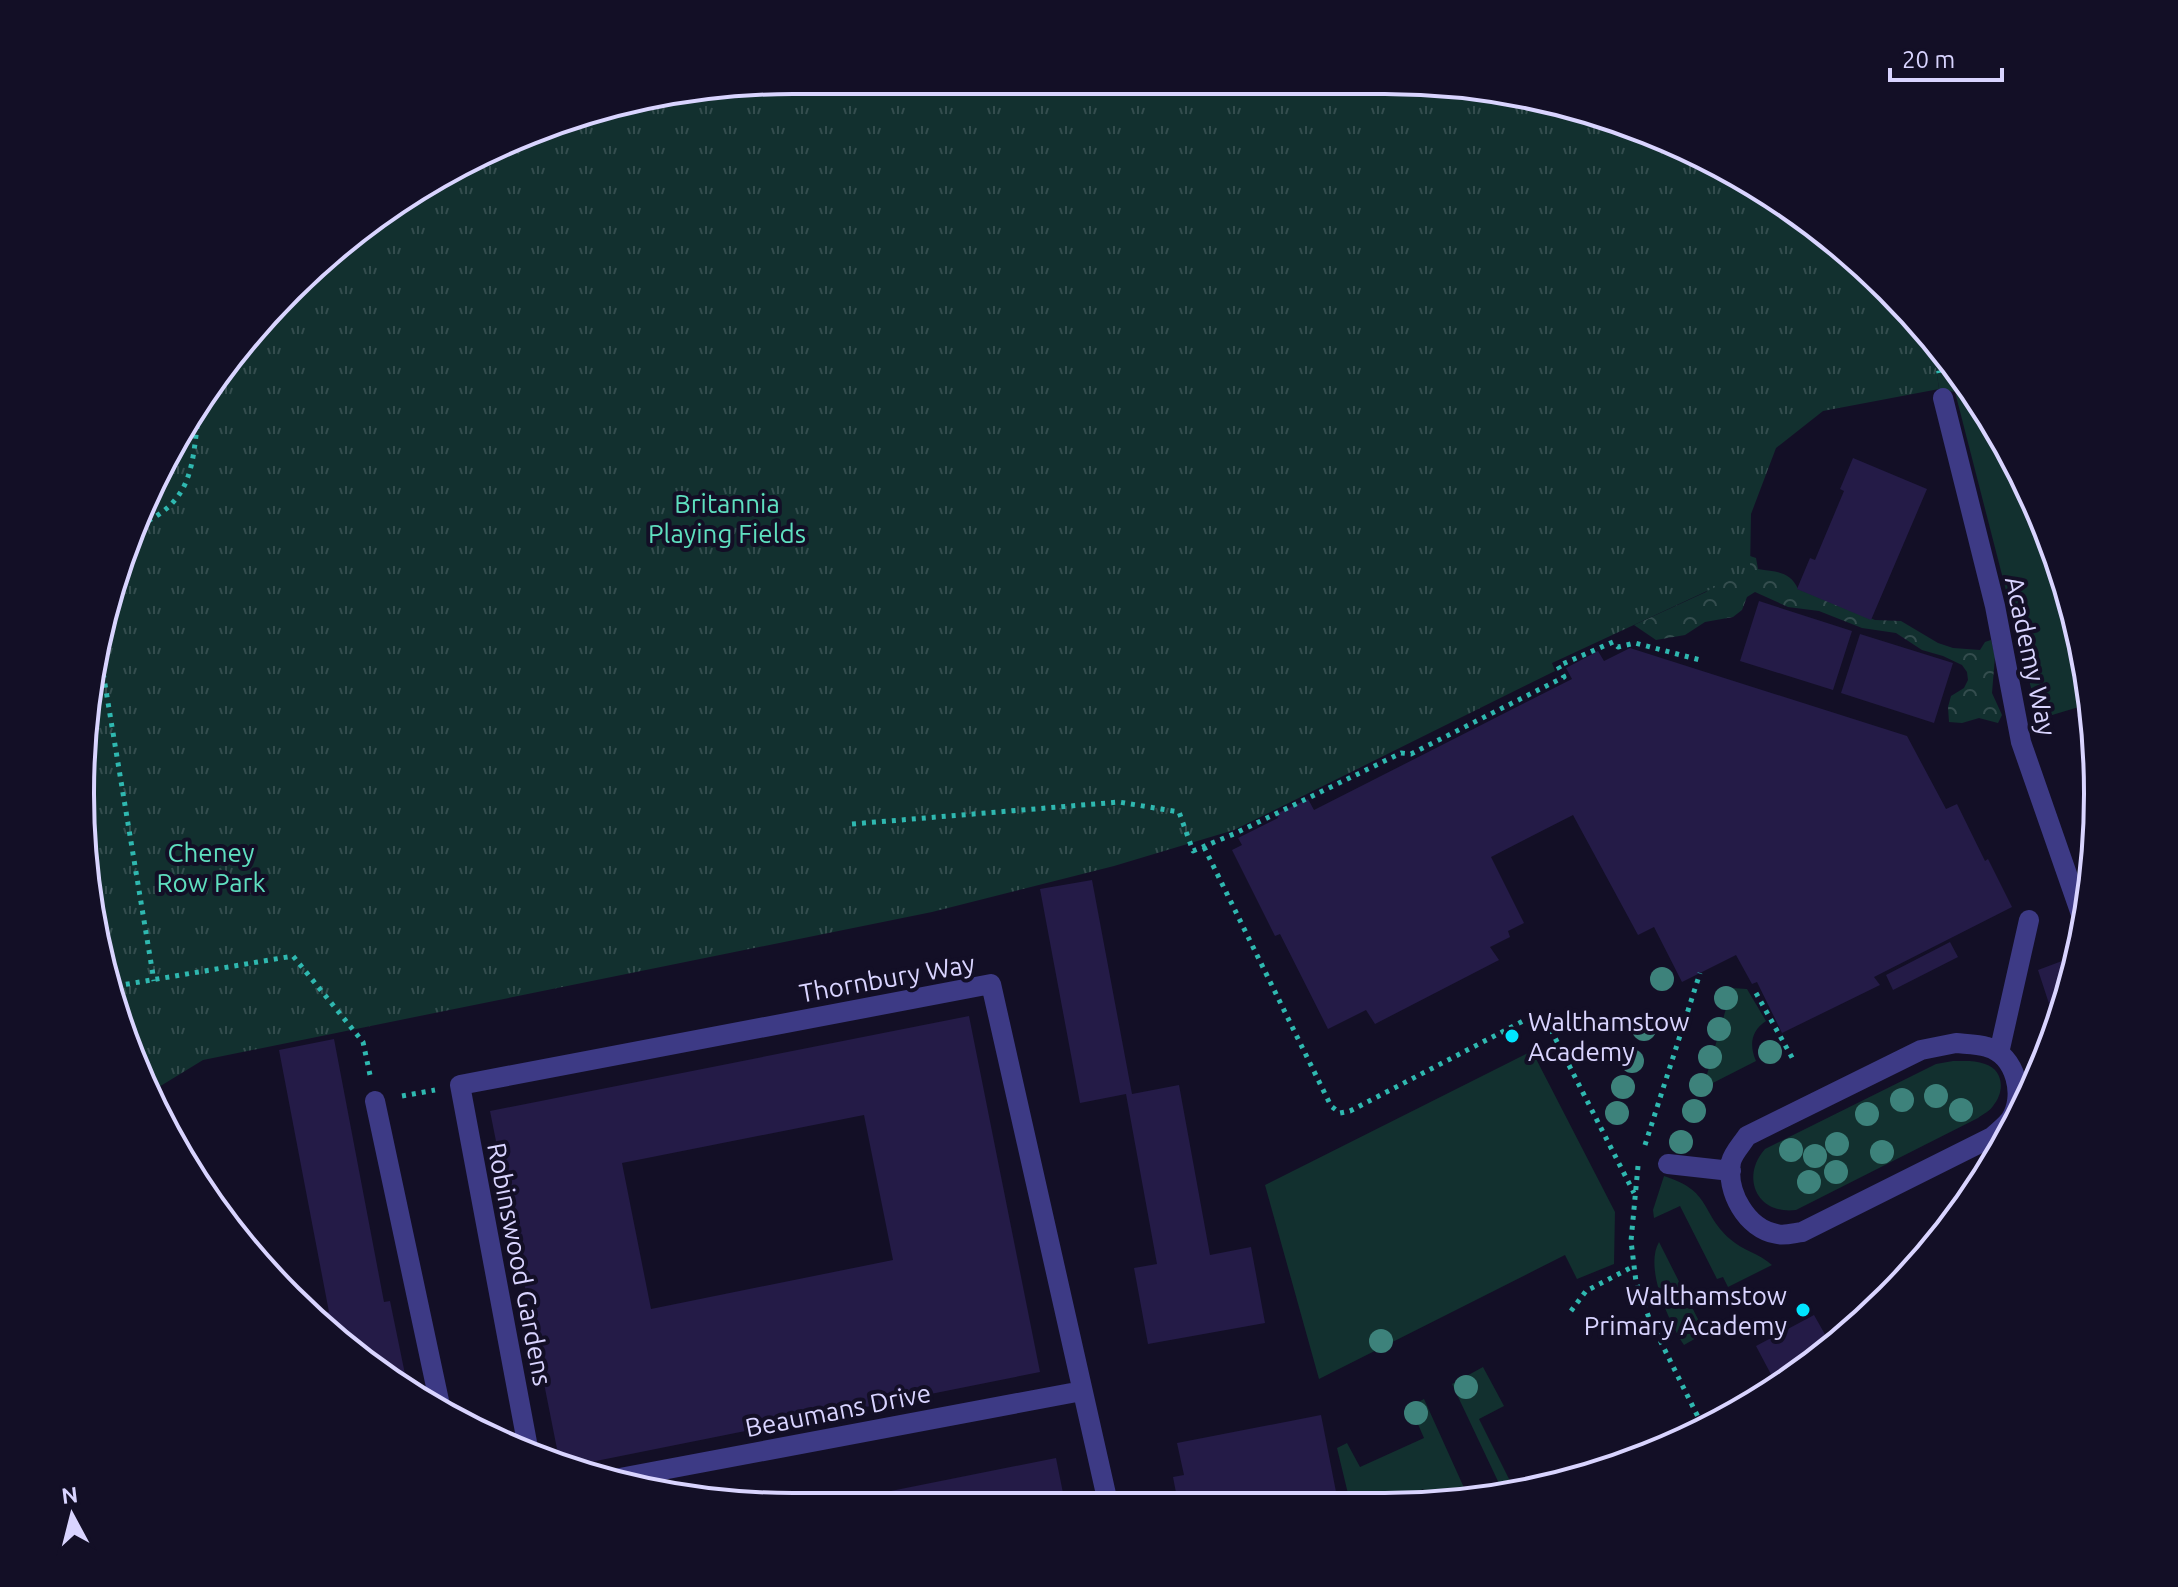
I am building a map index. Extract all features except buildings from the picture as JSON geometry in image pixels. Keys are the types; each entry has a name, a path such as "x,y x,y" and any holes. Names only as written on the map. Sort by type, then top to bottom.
{"street":[{"name":"Academy Way","path":"1943,398 1995,606 2021,742 2076,899"},
{"path":"1999,1053 2029,920"},
{"name":"Thornbury Way","path":"460,1085 991,984 1106,1493"},
{"path":"1995,1134 1802,1232 1778,1235 1757,1226 1740,1207 1730,1183 1731,1159 1747,1136 1921,1050 1956,1043 1989,1047 2006,1058 2018,1089"},
{"name":"Robinswood Gardens","path":"460,1085 527,1440"},
{"path":"375,1101 438,1395"},
{"path":"1668,1164 1731,1171"},
{"name":"Beaumans Drive","path":"636,1475 1082,1391"}],"path":[{"path":"150,520 160,515 185,489 191,474 196,430"},
{"path":"852,824 1119,802 1179,812 1193,851 1401,753 1411,754 1564,677 1558,666 1613,642 1618,647 1635,643 1704,661"},
{"path":"104,677 154,981"},
{"path":"1204,847 1331,1106 1340,1113 1350,1111 1538,1016 1548,1024 1634,1193"},
{"path":"121,985 293,956 363,1042 375,1101 460,1085"},
{"path":"1699,1418 1649,1318 1636,1282 1631,1241 1640,1159 1700,973"},
{"path":"1756,993 1794,1061"},
{"path":"1571,1311 1586,1291 1634,1265"}],"green space":[{"name":"Britannia Playing Fields","path":"1384,94 1476,100 1521,107 1609,131 1694,166 1734,188 1773,212 1846,268 1910,332 1936,364 1939,389 1823,411 1776,448 1751,514 1750,571 1552,663 1555,671 1234,830 1114,866 932,912 203,1060 159,1087 131,1018 118,975 100,885 95,839 95,748 107,657 131,569 166,484 188,444 212,405 268,332 332,268 405,212 484,166 526,147 569,131 657,107 748,95"},
{"path":"1936,364 1966,405 1990,444 2031,526 2060,612 2079,707 2039,719 1955,392 1939,389"},
{"path":"1742,557 1756,558 1758,569 1787,576 1798,589 1875,620 1901,621 1938,643 1953,648 1980,650 1985,642 1991,640 1995,656 1992,693 2002,715 1998,723 1979,718 1962,723 1949,722 1951,696 1964,688 1968,680 1962,665 1922,650 1896,633 1862,628 1819,611 1788,607 1755,592 1747,597 1742,610 1733,617 1705,622 1685,635 1656,640 1634,625 1706,592"},
{"path":"1732,988 1747,989 1766,1021 1757,1029 1753,1039 1756,1061 1703,1088"},
{"path":"1532,1051 1615,1212 1614,1264 1577,1279 1565,1255 1319,1379 1265,1185"},
{"path":"1953,1061 1981,1063 1991,1067 1999,1076 2001,1088 1997,1100 1978,1118 1796,1210 1771,1207 1756,1192 1754,1171 1765,1149 1936,1064"},
{"path":"1664,1176 1690,1188 1730,1239 1772,1265 1728,1287 1723,1277 1717,1279 1680,1206 1654,1218 1653,1210"},
{"path":"1659,1242 1705,1333 1684,1345 1656,1280 1655,1253"},
{"path":"1483,1367 1504,1406 1479,1419 1510,1482 1499,1483 1452,1384"},
{"path":"1424,1399 1464,1488 1348,1493 1337,1448 1347,1443 1360,1467 1424,1438 1410,1406"}],"place":[{"name":"Walthamstow Academy","path":"1512,1036"},
{"name":"Walthamstow Primary Academy","path":"1803,1310"}],"park label":[{"name":"Cheney Row Park","path":"211,867"}]}
